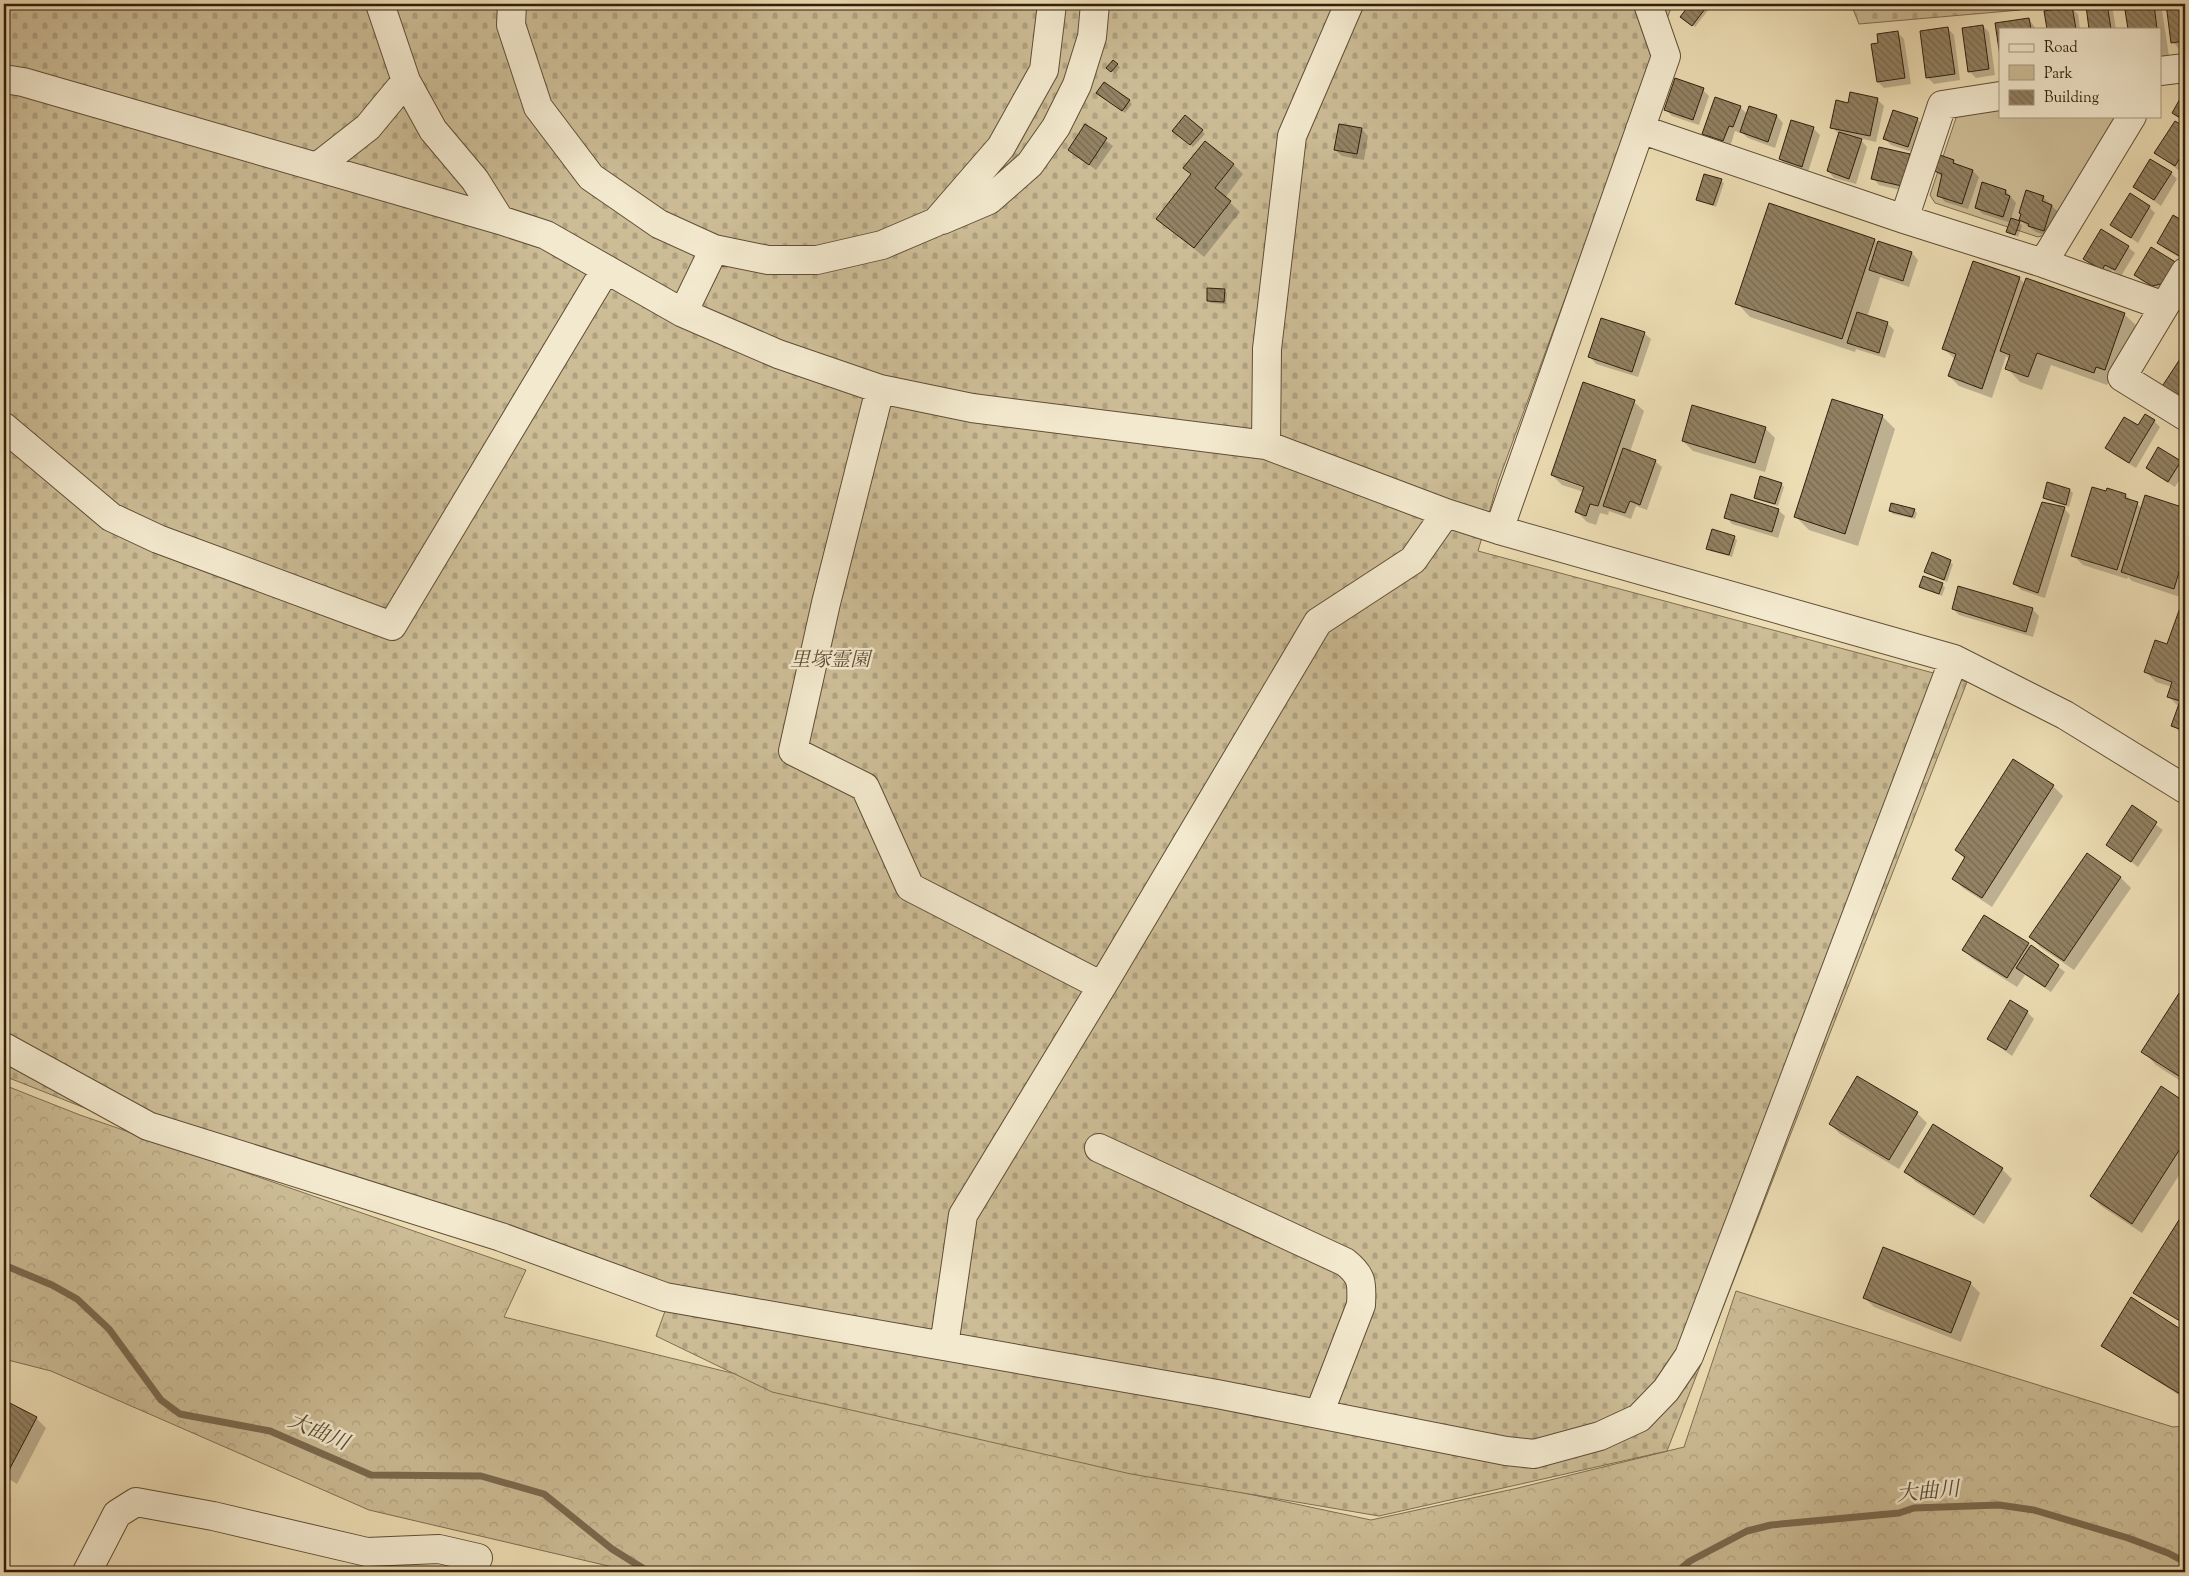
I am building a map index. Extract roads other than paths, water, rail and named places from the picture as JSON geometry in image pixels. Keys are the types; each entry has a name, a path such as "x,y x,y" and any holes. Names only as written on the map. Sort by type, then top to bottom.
{"street":[{"path":"380,4 406,81 433,130 475,180 500,220"},
{"path":"512,4 511,25 538,107 591,177 659,224 714,249 768,260 816,260 882,245 989,200 1030,164 1056,126 1077,85 1092,37 1095,4"},
{"path":"936,222 1002,147 1044,70 1052,4"},
{"path":"1266,445 1267,349 1292,136 1349,4"},
{"path":"1499,530 1666,56 1648,4"},
{"path":"2162,71 2185,68"},
{"path":"1044,70 1077,85"},
{"path":"4,79 23,82 546,235 682,312 778,354 880,389 972,408 1266,445 1446,513 1499,530 1954,659 2065,716 2185,790"},
{"path":"318,167 368,127 406,81"},
{"path":"1904,219 1942,105 1999,96"},
{"path":"2043,263 2131,118"},
{"path":"1640,128 1904,219 2043,263 2164,306"},
{"path":"682,312 714,249"},
{"path":"4,427 111,517 158,539 392,626 606,269"},
{"path":"2185,272 2122,377 2185,416"},
{"path":"880,389 826,603 793,752 865,787 910,888 1102,986"},
{"path":"944,1346 962,1215 1102,986 1318,622 1413,560 1446,513"},
{"path":"4,1047 148,1126 501,1237 665,1297 1217,1394 1506,1451 1534,1454 1600,1436 1639,1418 1666,1390 1689,1356 1954,659"},
{"path":"1099,1148 1345,1262 1357,1271 1362,1286 1362,1305 1318,1414"},
{"path":"87,1572 118,1514 136,1502 213,1516 367,1552 439,1549 478,1558"}],"waterway":[{"name":"大曲川","path":"4,1265 52,1285 77,1299 109,1329 161,1400 180,1414 270,1431 371,1475 481,1476 544,1494 612,1549 649,1572"},
{"name":"大曲川","path":"1677,1572 1690,1561 1747,1531 1771,1525 1899,1513 1914,1508 1999,1505 2034,1510 2128,1538 2168,1553 2185,1562"}],"park label":[{"name":"里塚霊園","path":"830,661"}]}
